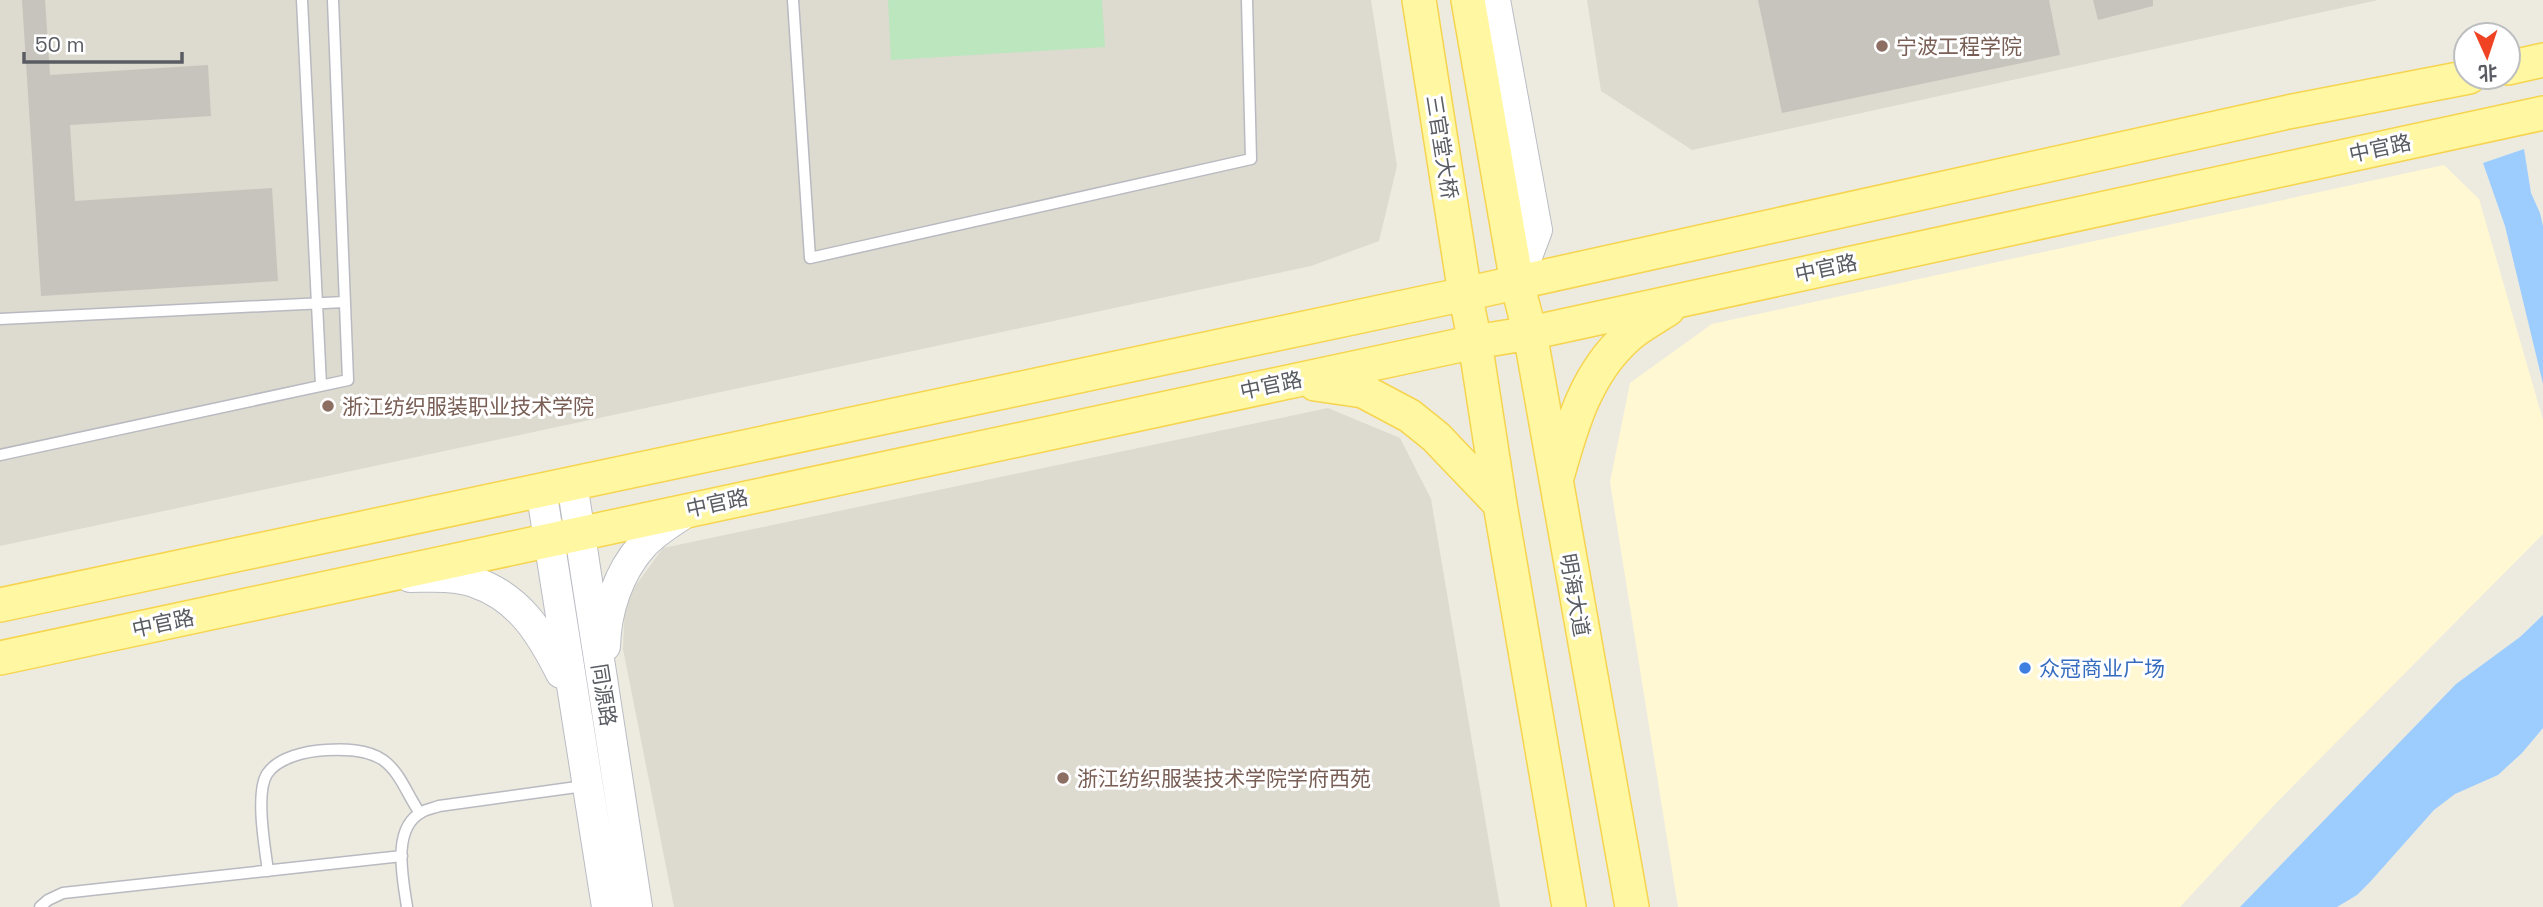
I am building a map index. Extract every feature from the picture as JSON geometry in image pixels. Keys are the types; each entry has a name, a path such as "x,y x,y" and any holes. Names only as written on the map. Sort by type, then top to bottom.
{"main road":[{"name":"三官堂大桥","path":"1419,0 1465,295"},
{"path":"1468,0 1517,283"},
{"path":"2522,65 2543,60"},
{"path":"0,605 1465,295 2288,112 2452,80"},
{"name":"中官路","path":"0,658 1475,342 1530,333 2543,113"},
{"name":"明海大道","path":"1517,283 1530,333 1632,907"},
{"path":"1465,295 1569,907"},
{"path":"1555,483 1576,413 1602,365 1628,336 1683,299"},
{"path":"1292,381 1363,391 1410,416 1436,437 1500,504"}],"street":[{"path":"1495,0 1537,230 1517,283"},
{"name":"同源路","path":"556,486 563,536 573,699 607,907"},
{"path":"603,692 606,620 621,580 641,547 659,530 691,509"},
{"name":"同源路","path":"563,536 603,692 637,907"},
{"path":"381,577 435,577 473,581 506,598 528,616 552,654 573,699"}],"lane":[{"path":"302,0 321,385"},
{"path":"0,455 348,380 333,0"},
{"path":"793,0 810,258 1251,159 1247,0"},
{"path":"0,319 344,302"},
{"path":"268,871 261,801 267,775 291,758 310,751 349,749 381,759 398,774 408,797 420,813"},
{"path":"407,907 401,848 407,826 420,813 439,806 587,786"},
{"path":"40,907 63,893 402,856"}],"shaded area":[{"name":"浙江纺织服装职业技术学院","path":"0,0 1371,0 1397,166 1379,241 1311,266 0,546"},
{"name":"宁波工程学院","path":"1587,0 2378,0 1692,150 1601,91"},
{"name":"众冠商业广场","path":"2444,165 2479,199 2543,420 2543,534 2277,802 2180,907 1678,907 1610,482 1630,383 1712,324"},
{"name":"浙江纺织服装技术学院学府西苑","path":"1328,408 1400,438 1431,499 1500,907 674,907 623,649 625,600 663,548"}],"green space":[{"path":"888,0 1102,0 1105,47 891,60"}],"water":[{"path":"2524,149 2531,193 2543,226 2543,384 2505,226 2483,163"},
{"path":"2543,615 2543,728 2522,753 2498,775 2455,794 2434,810 2357,895 2337,907 2240,907 2456,684 2520,637"}],"building":[{"path":"22,0 45,0 50,75 208,65 211,116 70,125 75,201 272,188 278,281 41,296"},
{"path":"1758,0 2049,0 2060,55 1782,113"},
{"path":"2093,0 2153,0 2153,6 2098,20"}],"place":[{"name":"宁波工程学院","path":"1882,46"},
{"name":"浙江纺织服装职业技术学院","path":"328,406"},
{"name":"众冠商业广场","path":"2025,668"},
{"name":"浙江纺织服装技术学院学府西苑","path":"1063,778"}]}
